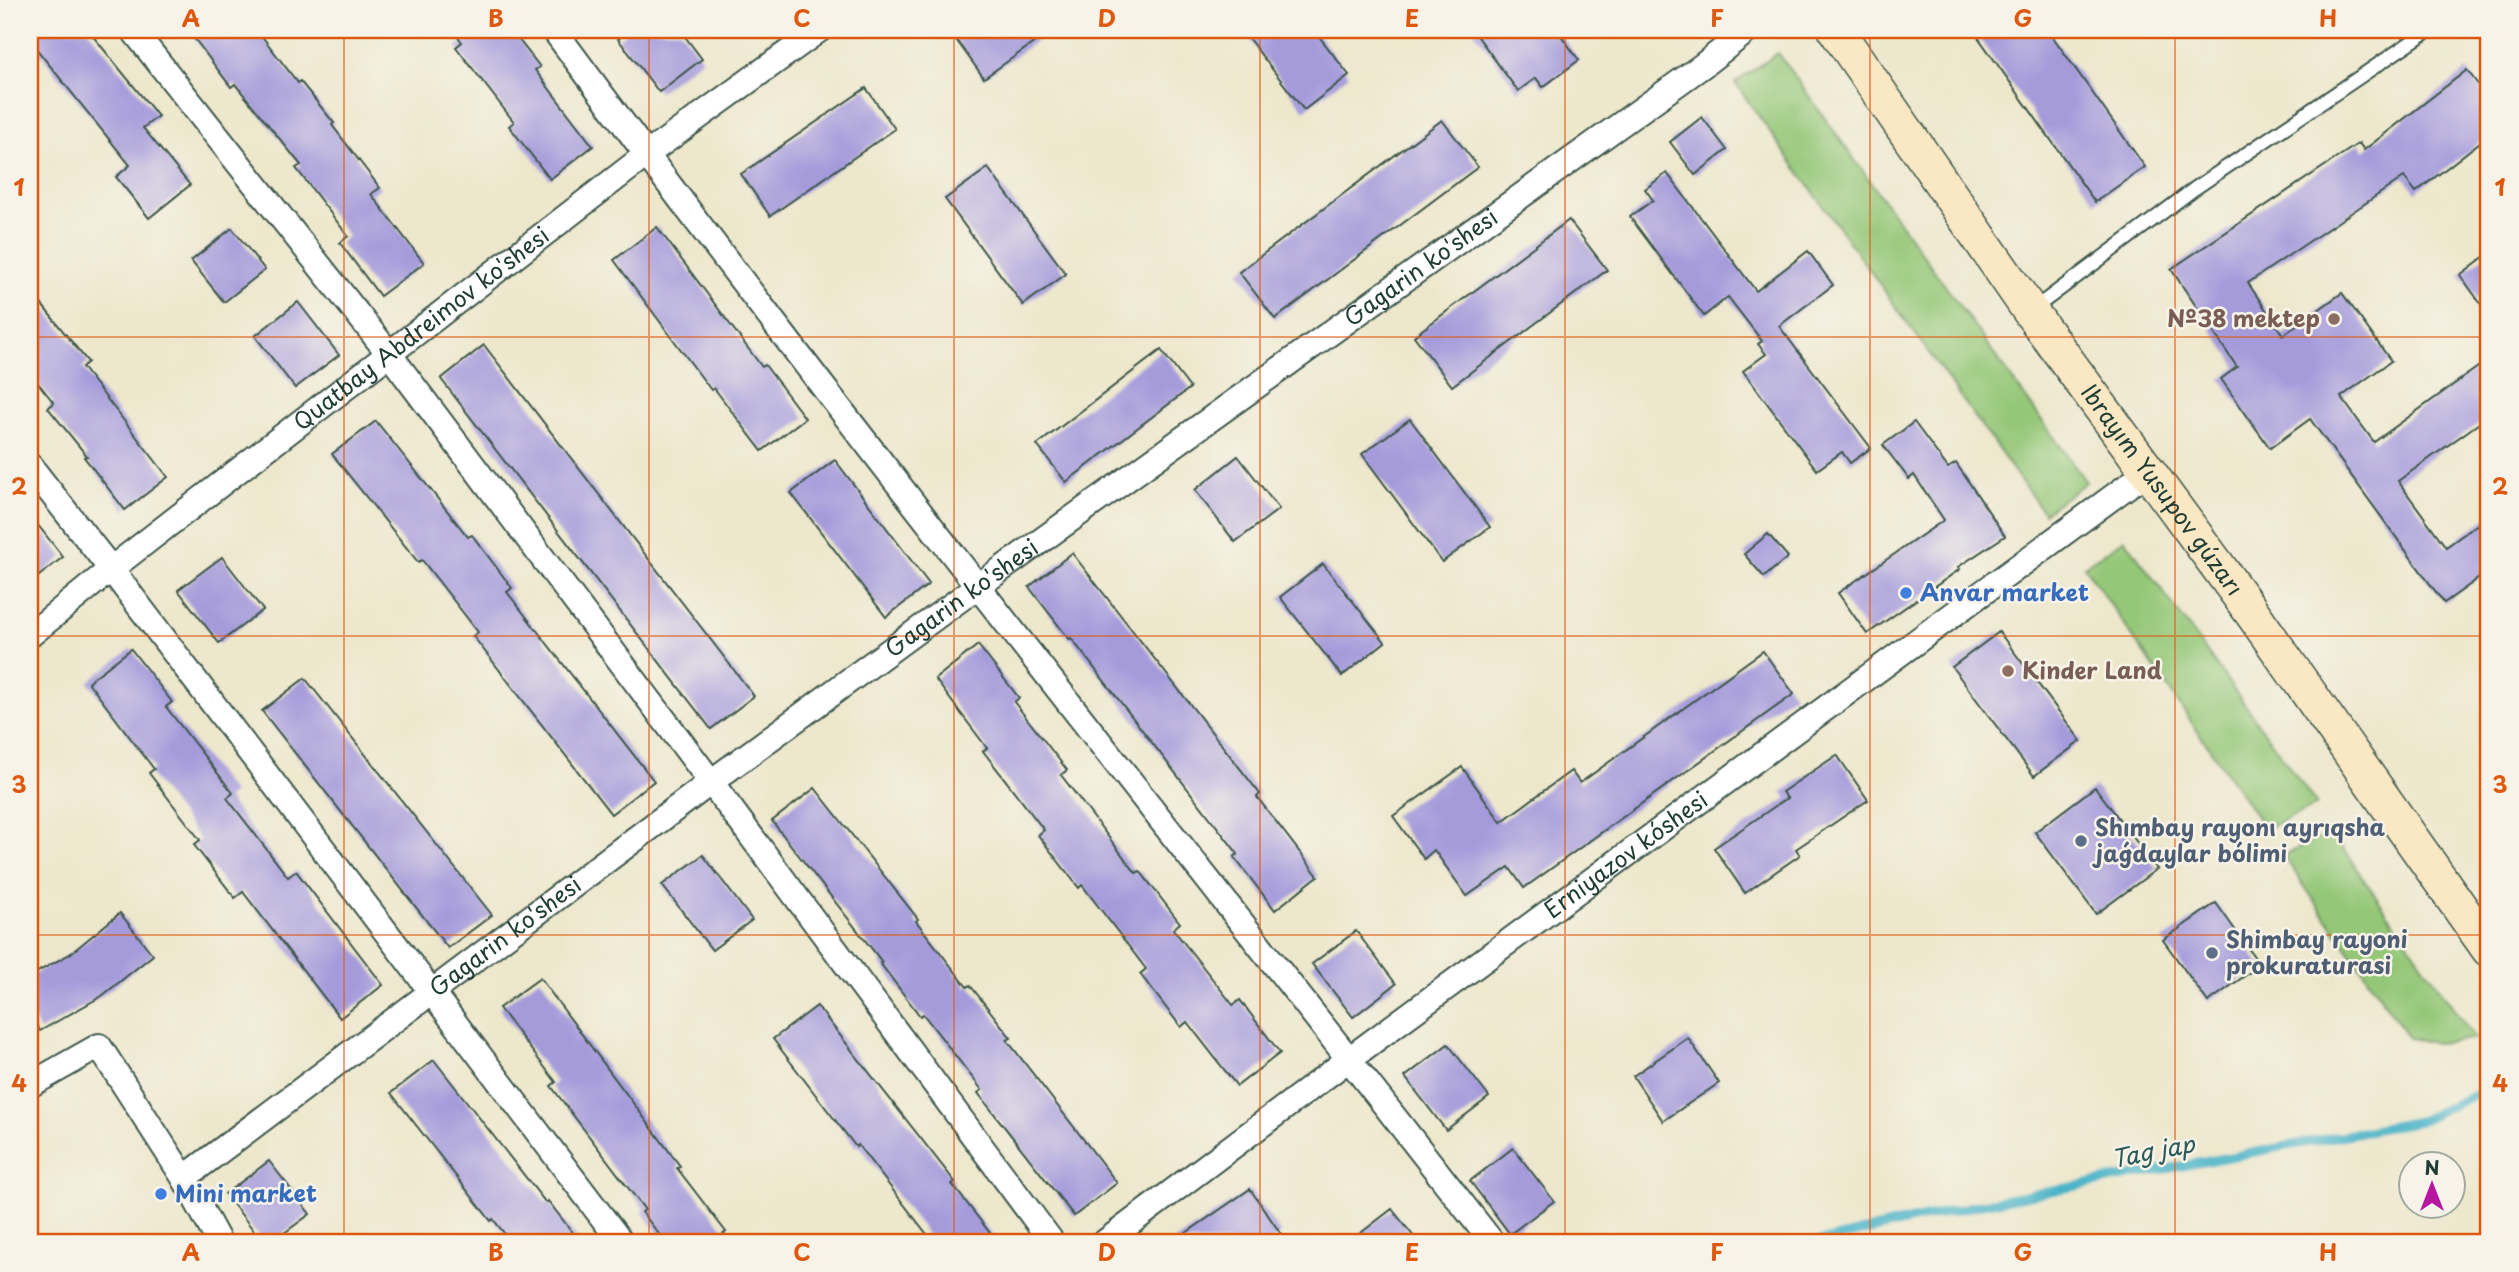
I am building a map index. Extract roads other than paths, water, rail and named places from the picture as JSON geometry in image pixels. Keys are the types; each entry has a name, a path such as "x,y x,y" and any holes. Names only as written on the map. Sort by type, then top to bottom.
{"main road":[{"name":"Ibrayım Yusupov gúzarı","path":"1836,30 2030,312 2253,614 2489,949"}],"street":[{"path":"133,30 390,355 1052,1242"},
{"path":"554,30 646,155 978,586 1492,1242"},
{"name":"Quatbay Abdreimov ko'shesi","path":"30,635 111,569 646,155 819,30"},
{"name":"Gagarin ko'shesi","path":"184,1178 711,782 978,586 1702,66 1748,30"},
{"path":"30,466 621,1242"},
{"name":"Erniyazov kóshesi","path":"1105,1242 1349,1059 2148,471"},
{"path":"30,1085 99,1046 184,1178 219,1242"}],"lane":[{"path":"2030,312 2194,189 2429,30"}],"waterway":[{"name":"Tag jap","path":"1818,1242 1982,1204 2419,1121 2489,1088"}],"place":[{"name":"№38 mektep","path":"2334,319"},
{"name":"Anvar market","path":"1906,593"},
{"name":"Kinder Land","path":"2008,671"},
{"name":"Shımbay rayonı ayrıqsha jaǵdaylar bólimi","path":"2081,841"},
{"name":"Shimbay rayoni prokuraturasi","path":"2212,953"},
{"name":"Mini market","path":"161,1194"}]}
